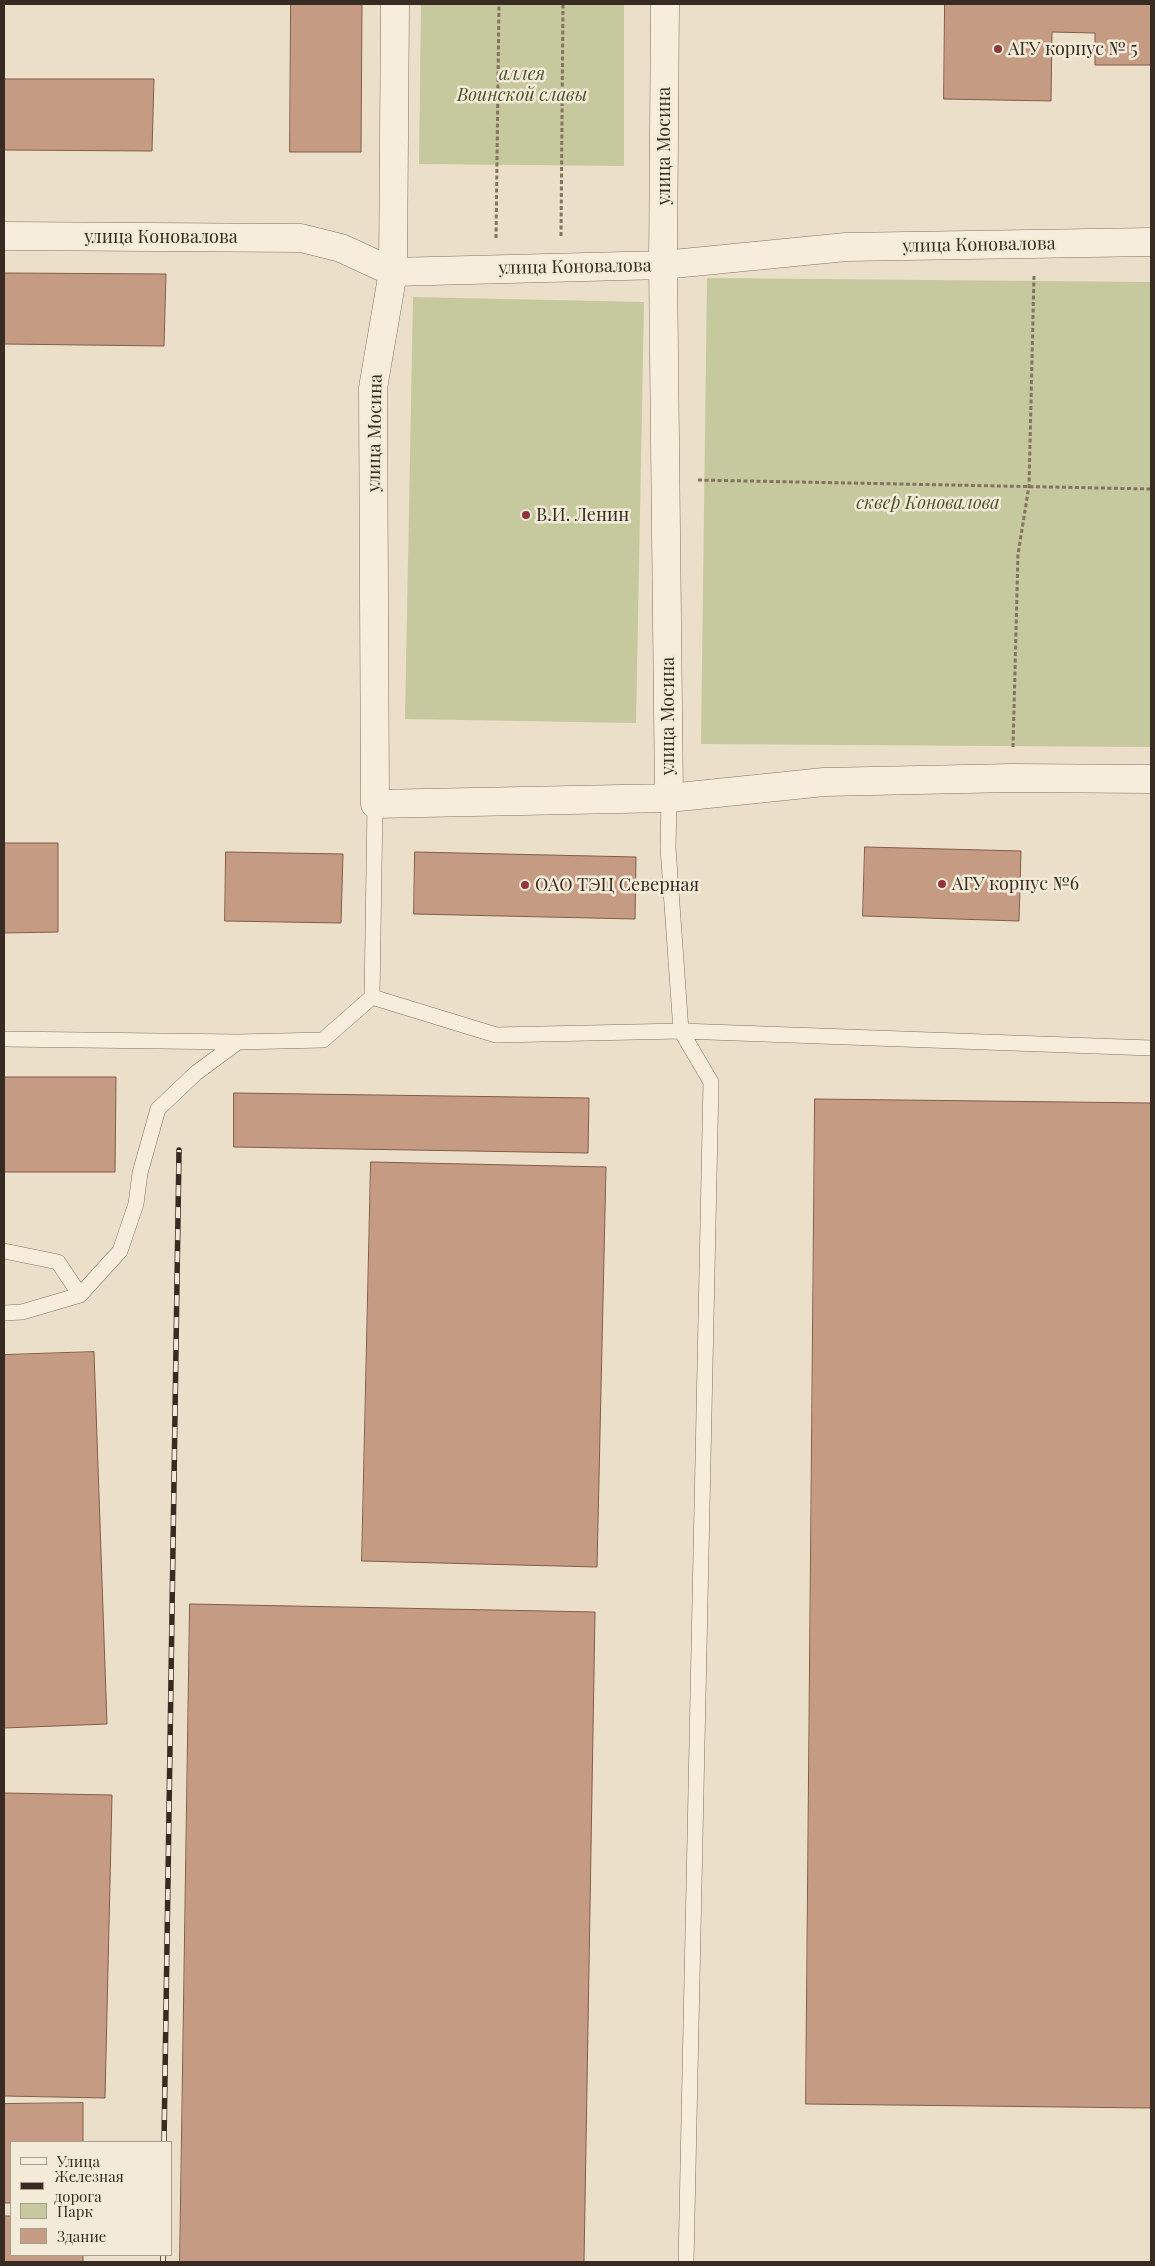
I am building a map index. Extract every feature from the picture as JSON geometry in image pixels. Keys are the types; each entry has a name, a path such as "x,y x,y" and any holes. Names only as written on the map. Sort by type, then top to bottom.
{"street":[{"name":"улица Мосина","path":"375,804 373,388 394,272 395,4"},
{"name":"улица Мосина","path":"665,4 663,265 667,479 669,798"},
{"name":"улица Коновалова","path":"4,236 301,238 340,248 394,272 663,265 846,247 1151,242"},
{"path":"375,804 669,798 824,782 1012,778 1151,779"}],"lane":[{"path":"669,798 668,848 681,1031 711,1082 686,2262"},
{"path":"4,1038 238,1042 323,1040 372,997 375,804"},
{"path":"372,997 496,1035 681,1031 1151,1048"},
{"path":"4,1313 22,1312 80,1295 120,1251 136,1204 140,1173 158,1109 196,1074 238,1042"},
{"path":"4,1251 58,1262 80,1295"}],"path":[{"path":"496,269 499,4"},
{"path":"561,267 563,4"},
{"path":"1012,778 1018,554 1029,486 1035,244"},
{"path":"667,479 1151,489"}],"green space":[{"name":"аллея Воинской славы","path":"421,4 624,4 624,166 419,164"},
{"name":"сквер Коновалова","path":"707,278 1151,282 1151,747 701,744"},
{"path":"413,297 644,302 636,723 405,719"}],"building":[{"path":"291,4 362,4 361,152 290,152"},
{"name":"АГУ корпус № 5","path":"945,4 1151,4 1151,65 1095,65 1095,33 1052,32 1051,101 944,99"},
{"path":"4,79 154,79 152,151 4,150"},
{"path":"4,273 166,274 164,346 4,344"},
{"path":"4,843 58,843 58,932 4,933"},
{"name":"АГУ корпус №6","path":"865,847 1021,851 1019,921 863,916"},
{"path":"226,852 343,854 341,923 225,921"},
{"name":"ОАО ТЭЦ Северная","path":"415,852 636,857 635,919 414,914"},
{"path":"4,1077 116,1077 115,1172 4,1172"},
{"path":"234,1093 589,1098 588,1153 234,1147"},
{"path":"815,1099 1151,1103 1151,2108 806,2104"},
{"path":"371,1162 606,1167 597,1567 362,1561"},
{"path":"94,1352 107,1724 4,1728 4,1355"},
{"path":"190,1604 595,1612 584,2262 180,2262"},
{"path":"4,1793 112,1795 105,2098 4,2096"},
{"path":"83,2103 83,2141 10,2141 10,2203 4,2203 4,2104"},
{"path":"4,2216 10,2216 10,2256 83,2256 83,2262 4,2262"}],"railway":[{"path":"164,2141 179,1150"},
{"path":"163,2256 163,2262"}],"place":[{"name":"АГУ корпус № 5","path":"998,49"},
{"name":"В.И. Ленин","path":"526,515"},
{"name":"АГУ корпус №6","path":"942,884"},
{"name":"ОАО ТЭЦ Северная","path":"525,885"}]}
